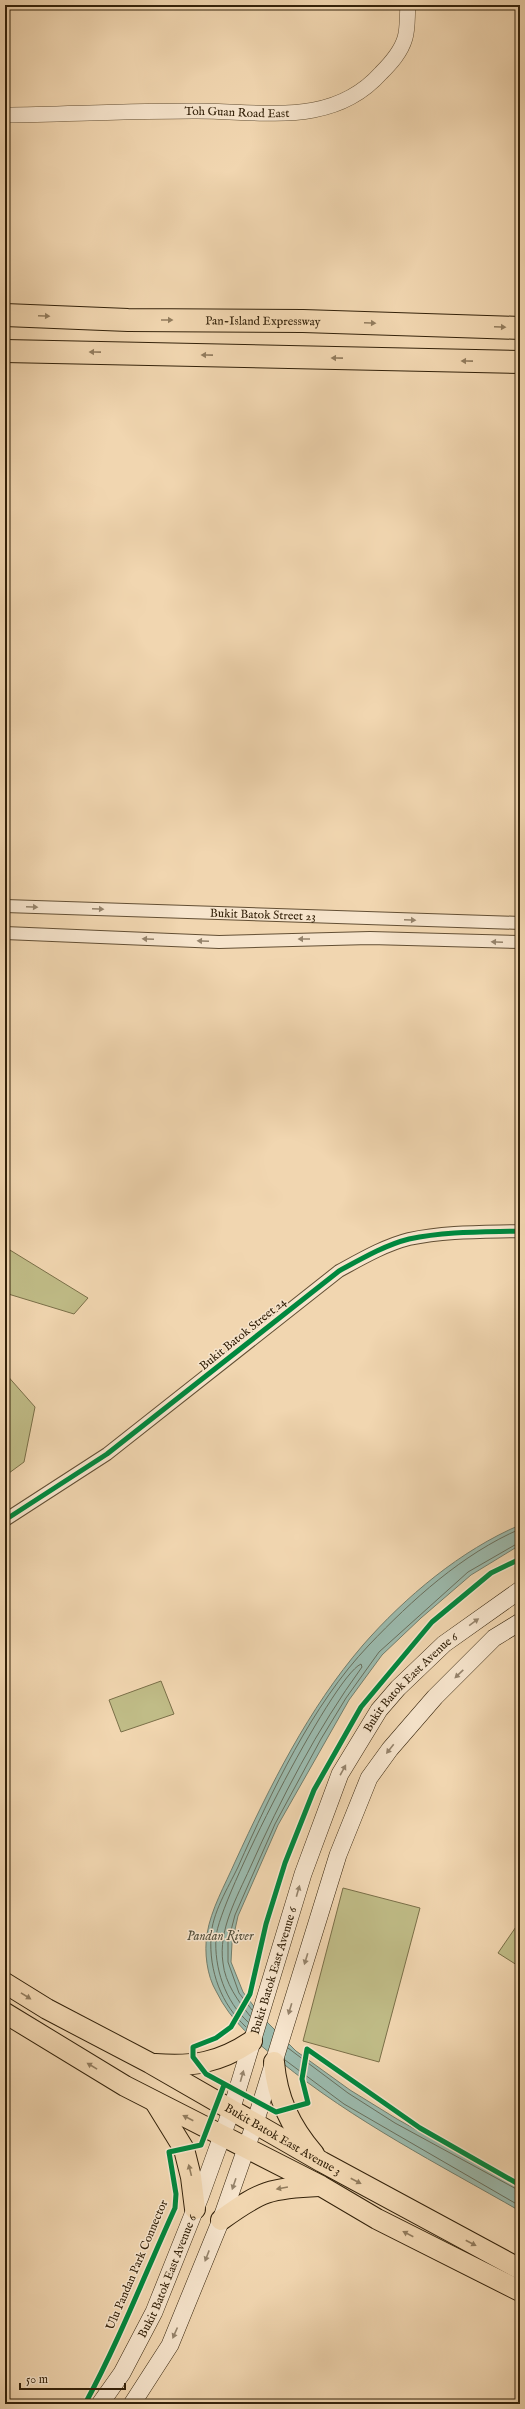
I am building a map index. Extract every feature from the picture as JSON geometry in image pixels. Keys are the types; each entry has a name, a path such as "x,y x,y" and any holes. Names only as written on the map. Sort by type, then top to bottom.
{"highway":[{"name":"Pan-Island Expressway","path":"5,315 128,320 303,320 520,328"},
{"path":"5,351 520,362"}],"main road":[{"name":"Bukit Batok East Avenue 6","path":"100,2404 122,2374 154,2312 223,2136 303,1874 340,1774 379,1710 398,1688 438,1649 520,1590"},
{"path":"132,2404 170,2345 221,2220 283,2033 338,1855 369,1778 390,1749 435,1697 494,1638 520,1622"},
{"name":"Bukit Batok East Avenue 3","path":"5,1983 47,2009 150,2063 322,2162 520,2269"},
{"name":"Bukit Batok East Avenue 3","path":"5,2013 125,2086 321,2186 377,2219 520,2291"},
{"path":"150,2063 197,2065 225,2056 252,2040"},
{"path":"274,2060 277,2090 285,2111 303,2141 322,2162"},
{"path":"155,2101 184,2149 191,2177 195,2208"},
{"path":"221,2220 263,2192 285,2187 321,2186"}],"street":[{"name":"Toh Guan Road East","path":"5,115 194,110 294,114 331,107 354,97 376,80 394,60 405,38 408,5"},
{"name":"Bukit Batok Street 23","path":"5,906 520,923"},
{"name":"Bukit Batok Street 23","path":"5,933 219,942 370,938 520,942"},
{"name":"Bukit Batok Street 24","path":"5,1520 107,1454 339,1271 373,1253 408,1240 445,1233 520,1231"}],"shaded area":[{"path":"5,1247 88,1298 74,1314 5,1293"},
{"path":"5,1373 35,1407 24,1462 5,1476"},
{"path":"161,1681 174,1714 121,1732 109,1700"},
{"path":"343,1888 420,1908 379,2062 303,2041"},
{"path":"520,1921 520,1967 498,1953"}],"water":[{"name":"Pandan River","path":"520,1525 520,1545 471,1575 421,1618 382,1655 349,1700 278,1825 238,1916 232,1943 231,1962 243,1992 262,2017 296,2051 350,2090 397,2119 520,2188 520,2211 367,2123 338,2104 281,2062 236,2022 222,2002 210,1978 206,1948 207,1934 215,1906 262,1805 276,1777 308,1722 343,1670 379,1627 435,1576 476,1548 498,1535"}],"cycle path":[{"path":"5,1520 107,1454 339,1271 364,1257 409,1239 451,1233 520,1231"},
{"path":"520,1559 491,1573 432,1622 361,1707 314,1790 285,1863 266,1924 250,1994 231,2027 216,2038 193,2047 193,2057 206,2074 276,2112 308,2103 302,2079 307,2049 420,2128 520,2185"},
{"name":"Ulu Pandan Park Connector","path":"85,2404 121,2332 175,2208 176,2194 169,2152 201,2145 224,2085"}]}
